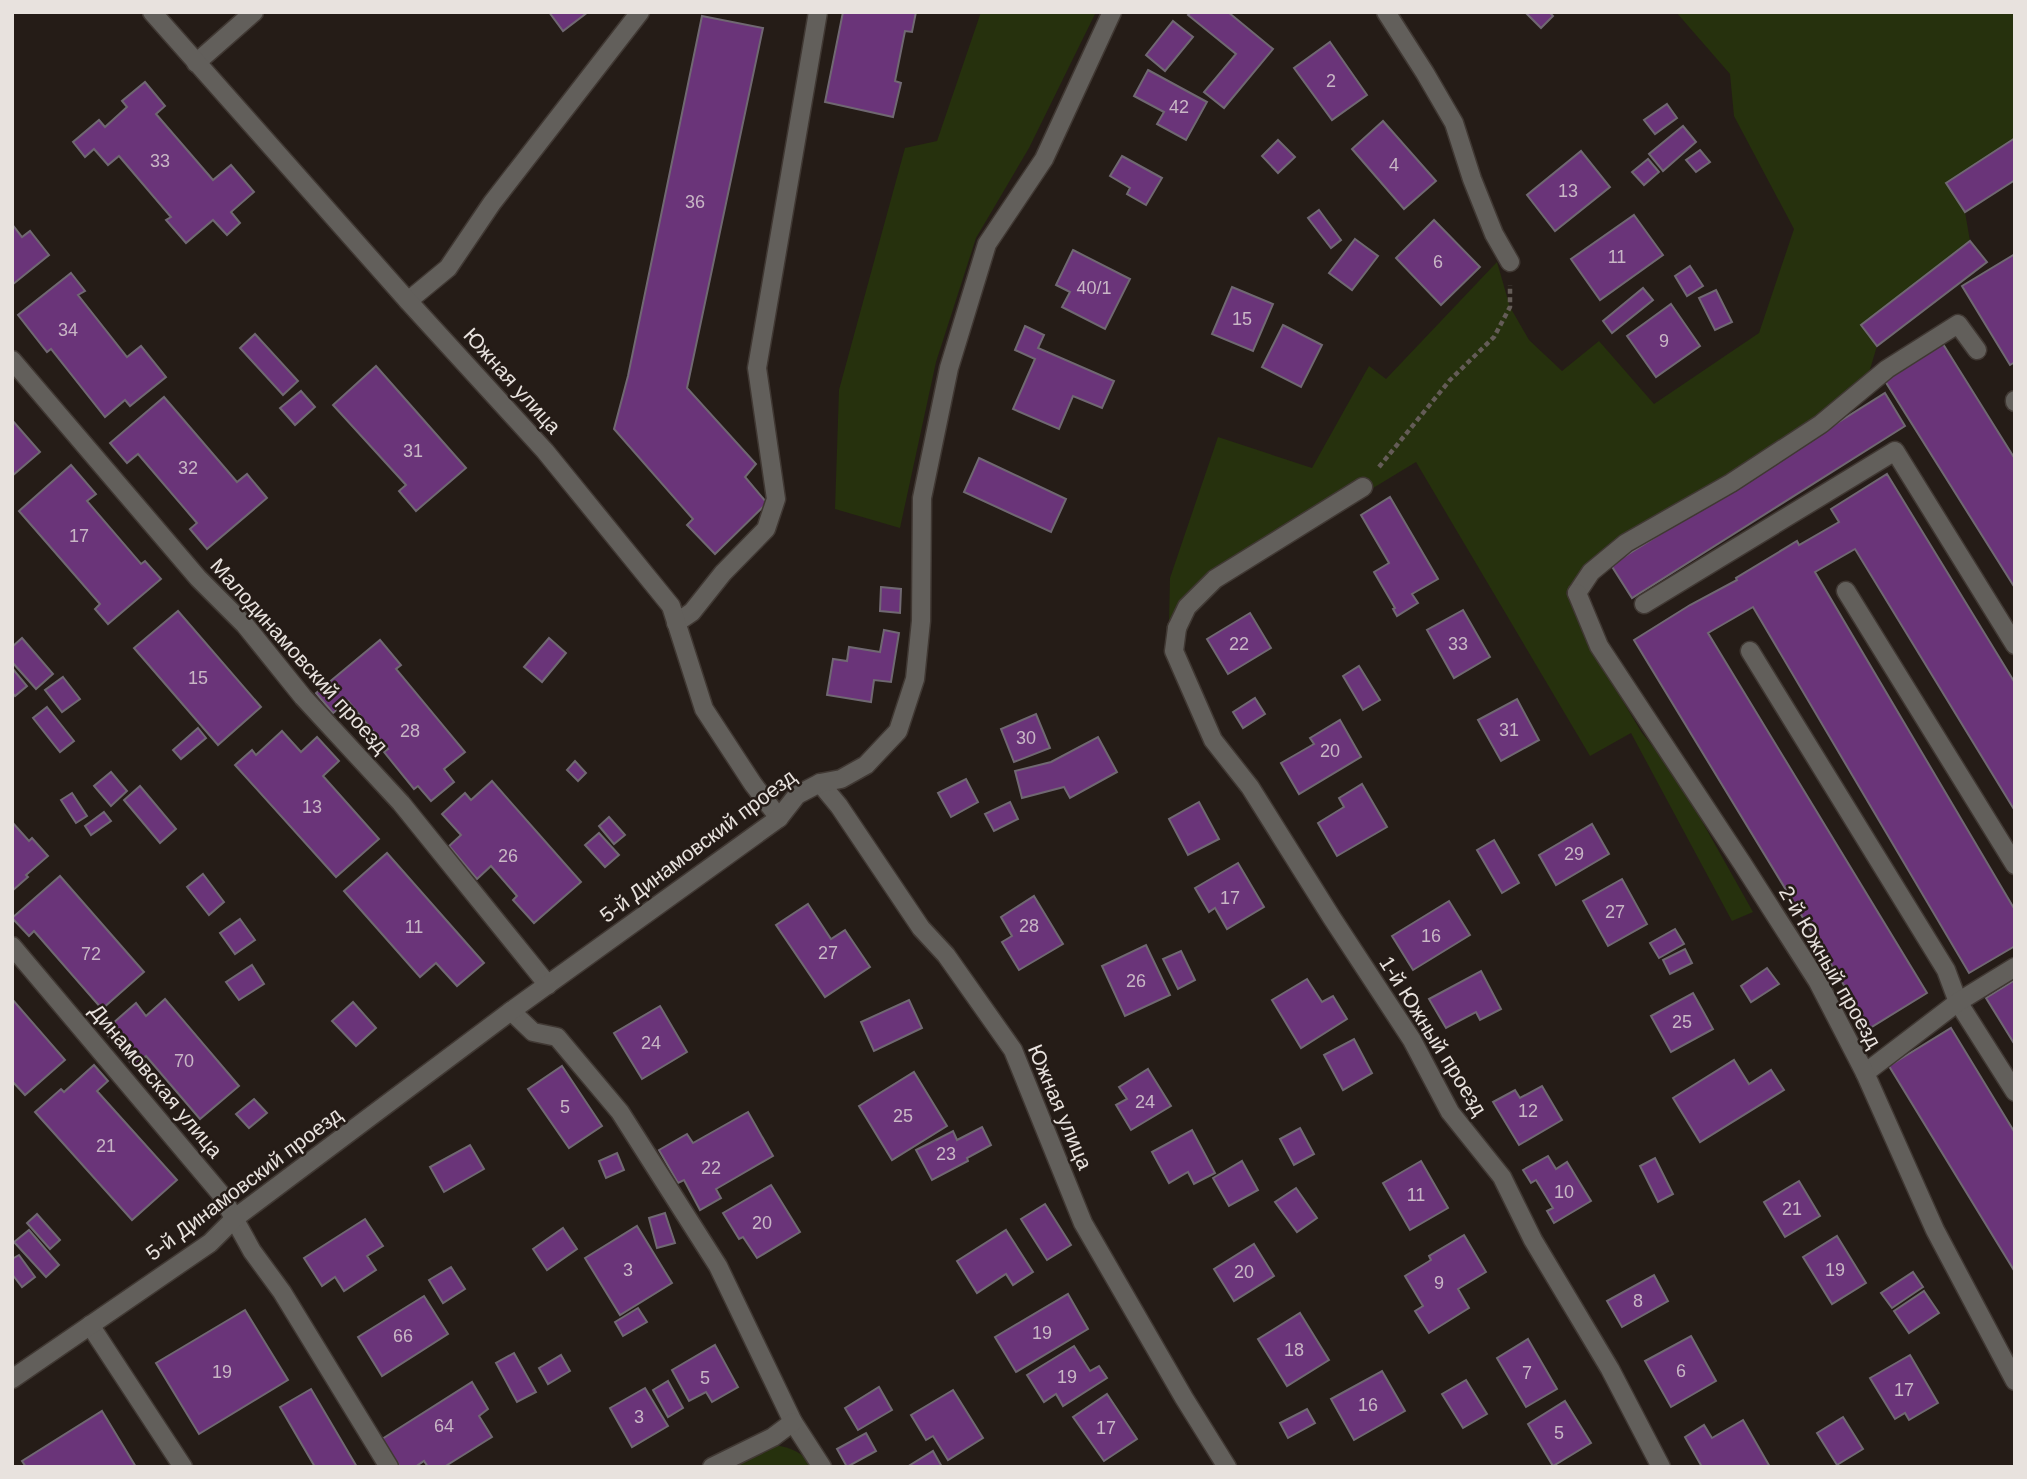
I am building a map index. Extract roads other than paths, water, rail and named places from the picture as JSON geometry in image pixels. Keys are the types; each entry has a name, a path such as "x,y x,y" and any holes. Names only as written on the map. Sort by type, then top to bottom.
{"street":[{"name":"Южная улица","path":"152,12 545,451 671,606 704,709 753,784 779,818"},
{"path":"196,63 254,12"},
{"path":"408,301 448,268 492,203 640,12"},
{"path":"677,623 692,612 723,573 765,529 776,499 757,368 818,12"},
{"name":"5-й Динамовский проезд","path":"12,1379 209,1243 235,1217 511,1011 779,818 797,795 820,783 841,779 866,765 898,731 915,679 921,621 922,498 949,368 987,244 1044,159 1112,12"},
{"path":"1386,12 1454,123 1494,234 1510,262"},
{"name":"2-й Южный проезд","path":"1977,350 1958,324 1887,369 1821,424 1731,483 1626,543 1591,572 1577,593 1599,646 1818,982 1866,1073 1935,1230 2015,1381"},
{"name":"Малодинамовский проезд","path":"12,360 198,578 245,625 303,697 401,803 548,985"},
{"path":"1644,604 1895,451 2015,645"},
{"name":"1-й Южный проезд","path":"1363,487 1215,579 1187,607 1177,628 1174,651 1213,740 1250,787 1412,1040 1450,1112 1502,1177 1534,1240 1610,1369 1661,1467"},
{"path":"1846,591 2015,865"},
{"path":"1750,652 1946,970 1958,1002 2015,1092"},
{"name":"Южная улица","path":"820,783 839,806 921,928 946,955 1013,1050 1083,1223 1227,1467"},
{"name":"Динамовская улица","path":"12,946 220,1193 253,1251 282,1292 389,1467"},
{"path":"1866,1073 1958,1002 2015,967"},
{"path":"511,1011 533,1032 556,1037 620,1112 718,1266 793,1422 822,1467"},
{"path":"90,1325 183,1467"},
{"path":"712,1467 773,1437 793,1422"}]}
